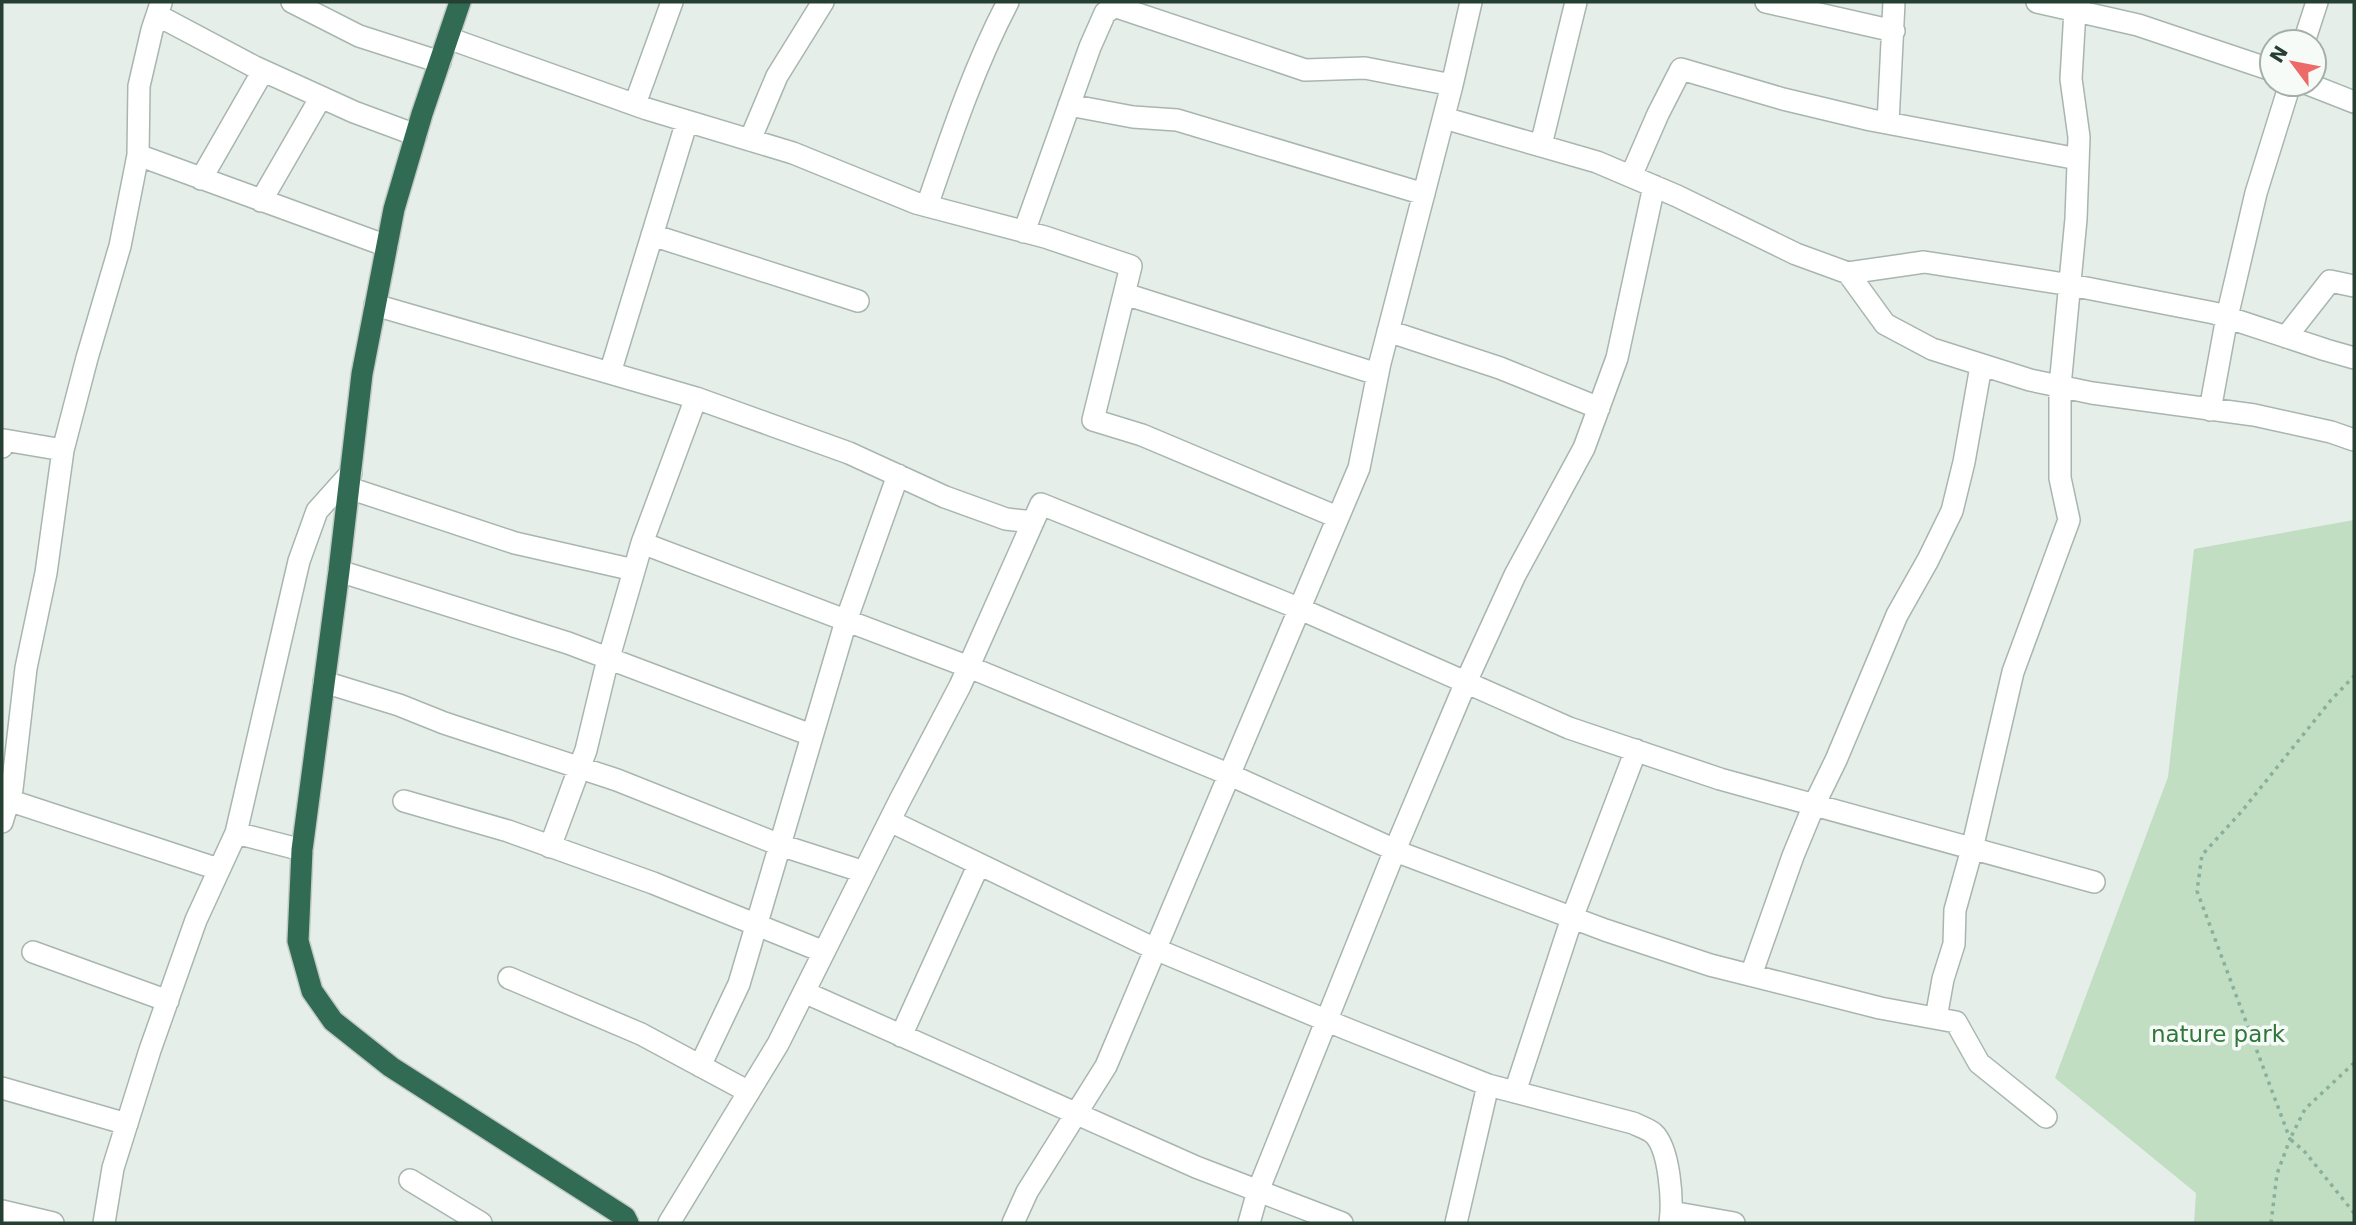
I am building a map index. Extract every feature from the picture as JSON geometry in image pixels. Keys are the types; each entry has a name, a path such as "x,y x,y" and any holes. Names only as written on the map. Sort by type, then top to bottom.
{"highway":[{"path":"460,2 394,209 362,374 302,850 298,941 312,991 334,1021 391,1067 625,1217 628,1223"}],"street":[{"path":"292,2 359,36 440,62"},
{"path":"635,104 672,2"},
{"path":"750,140 777,76 823,2"},
{"path":"927,206 964,98 1008,2"},
{"path":"1013,1223 1027,1192 1106,1066 1359,468 1377,374 1444,118 1471,2"},
{"path":"1541,145 1576,2"},
{"path":"1766,2 1894,31"},
{"path":"1888,123 1894,2"},
{"path":"2037,2 2138,25 2258,65"},
{"path":"2309,28 2317,2"},
{"path":"1024,232 1105,13 1118,4 1305,70 1364,68 1452,85"},
{"path":"2,822 5,799 12,789 26,668 46,573 64,450 120,246 138,155 139,86 159,8 263,71 416,135"},
{"path":"1936,1018 1943,979 1954,944 1955,910 2013,672 2068,520 2060,478 2060,386 2076,219 2078,137 2071,79 2075,10"},
{"path":"448,38 635,104 793,153 927,206 1024,232 1132,266 1093,421 1142,435 1337,517"},
{"path":"1631,176 1681,69 1783,99 1888,123 2078,159"},
{"path":"201,179 263,71"},
{"path":"2328,92 2354,102"},
{"path":"261,201 321,97"},
{"path":"2210,410 2227,317 2256,193 2286,98"},
{"path":"1069,105 1133,117 1177,120 1424,194"},
{"path":"1444,118 1597,162 1654,186 1796,254 1848,273 1924,262 2071,285 2227,317 2354,358"},
{"path":"610,373 687,121"},
{"path":"138,155 387,246"},
{"path":"1248,1223 1258,1191 1395,850 1466,682 1515,575 1584,448 1616,358 1654,186"},
{"path":"652,235 858,301"},
{"path":"1848,273 1885,324 1932,349 1981,366 2060,386 2254,415 2331,432 2354,440"},
{"path":"2286,337 2330,281 2354,286"},
{"path":"1125,294 1377,374"},
{"path":"375,305 696,398 849,453 945,497 1006,519 1033,522"},
{"path":"1388,331 1500,368 1599,408"},
{"path":"1751,975 1793,856 1896,615 1952,511 1965,462 1981,366"},
{"path":"550,846 586,750 642,543 696,398"},
{"path":"3,442 64,450"},
{"path":"700,1066 739,984 846,621 898,475"},
{"path":"104,1223 113,1168 168,1001 196,920 236,833 299,561 317,510 350,481 515,543 634,570"},
{"path":"669,1223 778,1044 969,667 1041,505 1298,608 1569,727 1720,779 2094,882"},
{"path":"642,543 969,667 1228,774 1395,850 1572,918 1710,965 1880,1008 1956,1022 1979,1063 2046,1116"},
{"path":"339,571 609,657 811,735"},
{"path":"324,682 617,780 780,845 864,872"},
{"path":"1515,1092 1572,918 1636,750"},
{"path":"5,799 218,869"},
{"path":"404,801 508,831 653,883 824,952"},
{"path":"890,821 1155,949 1327,1021 1488,1085 1633,1124 1653,1133 1660,1143 1667,1168 1672,1195 1671,1217 1734,1223"},
{"path":"236,833 302,850"},
{"path":"901,1036 979,864"},
{"path":"33,952 168,1001"},
{"path":"509,978 641,1034 748,1092"},
{"path":"804,992 1196,1167 1342,1223"},
{"path":"1456,1223 1488,1085"},
{"path":"2,1088 127,1124"},
{"path":"410,1180 481,1223"},
{"path":"2,1211 53,1223"}],"path":[{"path":"2354,676 2202,855 2197,891 2290,1139 2305,1152 2354,1213"},
{"path":"2271,1223 2277,1174 2305,1109 2354,1063"}],"green space":[{"name":"nature park","path":"2354,520 2354,1223 2194,1223 2196,1193 2055,1078 2168,777 2194,549"}]}
